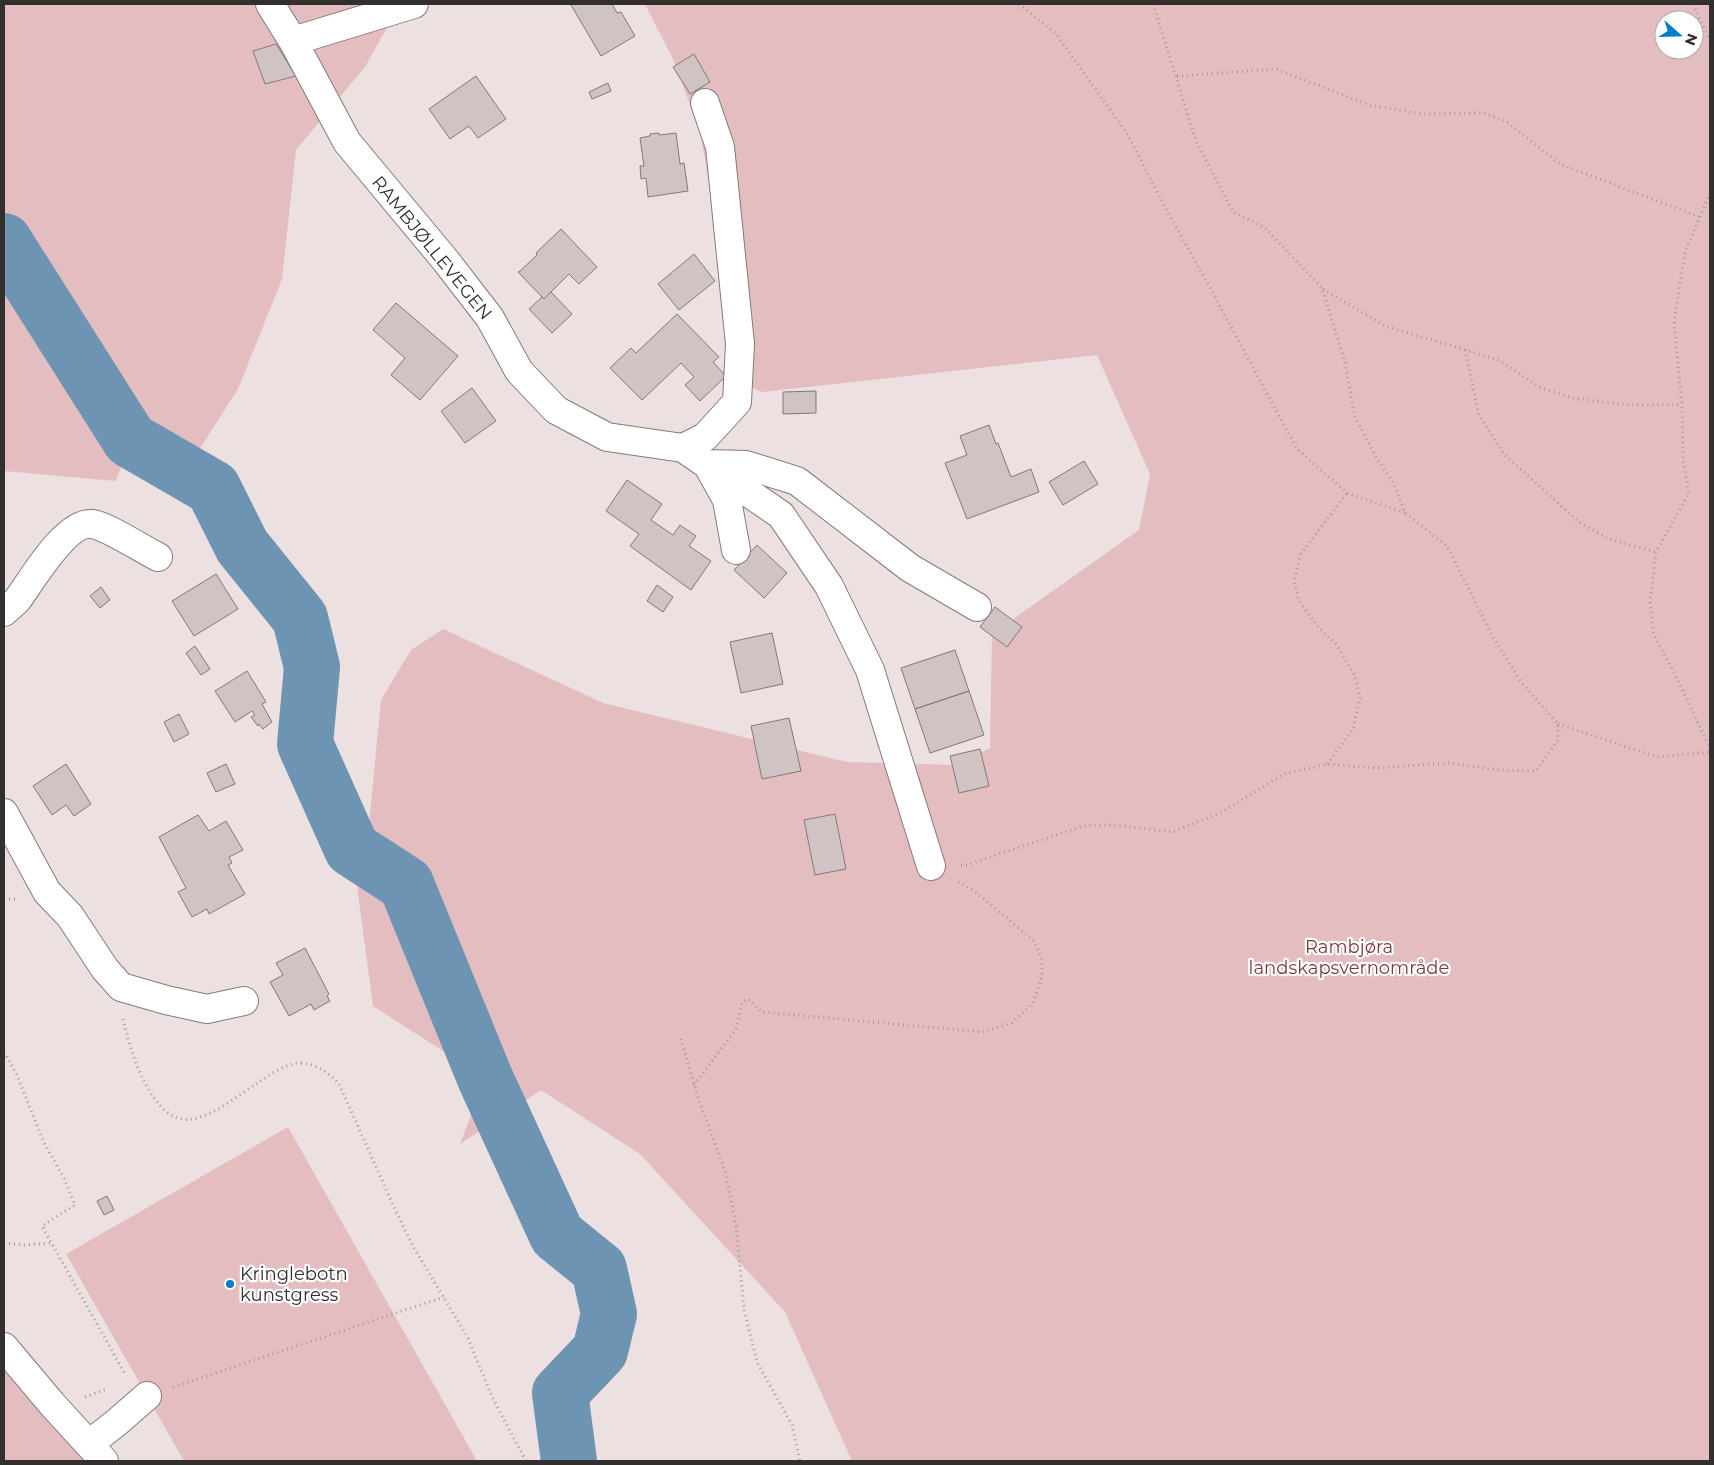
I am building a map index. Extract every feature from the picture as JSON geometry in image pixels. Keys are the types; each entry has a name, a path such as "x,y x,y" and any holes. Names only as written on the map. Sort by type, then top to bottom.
{"street":[{"name":"RAMBJØLLEVEGEN","path":"270,4 293,41 347,142 446,261 490,318 519,371 556,410 608,437 683,448"},
{"path":"293,41 414,4"},
{"path":"705,103 720,147 740,344 737,402 705,437 683,448 781,515 830,586 870,670 931,866"},
{"path":"707,464 727,500 736,550"},
{"path":"707,464 746,465 797,481 910,568 977,607"},
{"path":"4,612 16,601 47,558 76,528 90,524 101,527 158,558"},
{"path":"4,813 47,892 70,916 105,969 121,986 166,1000 207,1009 244,1001"},
{"path":"4,1347 96,1453 116,1423 144,1398"}],"path":[{"path":"1018,4 1056,34 1128,135 1164,207 1297,449 1347,493 1405,513 1447,546 1492,635 1520,682 1558,724 1657,758 1710,752"},
{"path":"1152,4 1177,76 1196,142 1233,212 1264,227 1322,288 1385,326 1499,360 1540,387 1573,398 1625,405 1682,405"},
{"path":"1693,4 1710,41"},
{"path":"1177,76 1276,69 1369,105 1423,114 1486,113 1508,123 1560,164 1700,217"},
{"path":"1710,192 1685,252 1674,322 1682,405 1683,460 1689,493 1656,552 1650,602 1654,635 1710,745"},
{"path":"1322,288 1345,362 1355,417 1376,458 1394,484 1405,513"},
{"path":"1465,350 1478,415 1504,454 1579,522 1609,538 1656,552"},
{"path":"1327,764 1352,729 1360,698 1355,676 1336,644 1318,627 1299,600 1294,580 1302,554 1347,493"},
{"path":"931,866 967,865 1083,826 1112,825 1173,832 1222,812 1284,774 1327,764 1376,768 1450,764 1499,770 1536,771 1558,740 1558,724"},
{"path":"694,1085 736,1029 742,1002 748,999 762,1012 982,1032 1012,1023 1033,1003 1042,976 1042,960 1034,941 973,890 931,866"},
{"path":"121,986 120,1008 126,1033 141,1074 162,1110 174,1118 191,1120 203,1117 286,1067 299,1063 315,1066 328,1072 340,1084 398,1216 414,1248 468,1338 492,1397 526,1461"},
{"path":"681,1039 694,1085 726,1171 736,1225 744,1309 757,1362 792,1425 800,1461"},
{"path":"4,1052 18,1075 44,1143 64,1178 74,1205 42,1226 144,1398 444,1297"},
{"path":"4,1243 24,1245 52,1243"},
{"path":"80,1399 113,1386"}],"green space":[{"path":"4,4 400,4 365,67 296,150 282,279 238,389 190,464 131,440 116,481 4,471"},
{"name":"Rambjøra landskapsvernområde","path":"645,4 1710,4 1710,1461 852,1461 785,1312 640,1154 541,1090 460,1144 485,1078 373,1006 352,849 369,825 381,700 411,650 443,629 603,703 847,762 955,765 990,748 992,634 1139,530 1150,474 1097,355 761,392 730,376 714,208 700,132 674,61"},
{"name":"Kringlebotn kunstgress","path":"288,1127 477,1461 184,1461 66,1254"},
{"path":"4,1370 85,1461 4,1461"}],"building":[{"path":"612,4 617,13 621,12 635,36 601,56 571,5"},
{"path":"276,44 296,76 265,84 253,51"},
{"path":"694,54 710,82 690,94 673,67"},
{"path":"476,76 506,119 478,138 469,126 450,139 429,109"},
{"path":"608,83 611,91 592,99 589,92"},
{"path":"659,133 659,135 676,133 680,164 684,163 688,191 648,197 646,178 641,179 640,166 644,166 640,138"},
{"path":"561,229 597,267 579,284 569,274 544,299 518,272"},
{"path":"694,254 715,281 679,310 658,284"},
{"path":"551,292 572,314 552,333 529,309 542,297 544,299"},
{"path":"396,303 458,356 420,400 391,375 405,358 373,330"},
{"path":"677,314 719,357 713,362 726,376 700,401 685,385 694,377 681,363 642,400 610,368 631,348 636,353"},
{"path":"472,388 496,421 465,443 441,411"},
{"path":"816,391 816,413 783,414 783,392"},
{"path":"989,425 1011,477 1031,469 1039,492 967,519 945,463 967,455 960,436"},
{"path":"1084,461 1098,484 1063,505 1049,482"},
{"path":"627,480 662,504 651,520 673,535 680,525 696,536 689,546 711,561 691,590 630,546 639,534 606,511"},
{"path":"757,545 787,573 764,598 734,570"},
{"path":"216,574 238,609 194,636 172,601"},
{"path":"657,585 673,597 663,612 647,601"},
{"path":"101,587 110,600 100,608 90,596"},
{"path":"995,607 1022,627 1007,647 980,627"},
{"path":"772,633 783,684 741,693 730,642"},
{"path":"195,646 210,669 201,675 186,653"},
{"path":"955,650 969,691 915,709 901,668"},
{"path":"247,671 266,702 262,704 272,722 263,729 251,717 255,715 252,711 235,722 215,691"},
{"path":"969,691 984,735 930,753 915,709"},
{"path":"179,714 189,734 174,742 164,722"},
{"path":"789,718 801,771 762,779 751,726"},
{"path":"980,749 989,786 959,793 950,756"},
{"path":"66,764 91,804 74,816 66,805 52,815 33,786"},
{"path":"226,764 235,784 216,792 207,773"},
{"path":"835,814 846,869 815,875 804,820"},
{"path":"198,815 209,831 226,821 243,850 229,857 232,863 228,865 245,894 209,914 207,909 192,917 178,892 186,888 159,837"},
{"path":"305,948 329,994 327,996 330,1001 314,1010 311,1004 289,1016 270,982 283,975 276,963"},
{"path":"107,1196 114,1210 104,1215 97,1201"}],"waterway":[{"path":"4,241 130,440 213,488 242,546 300,618 312,667 305,744 352,849 406,884 485,1078 557,1235 599,1269 609,1314 600,1351 560,1393 569,1461"}],"place":[{"name":"Kringlebotn kunstgress","path":"230,1284"}]}
